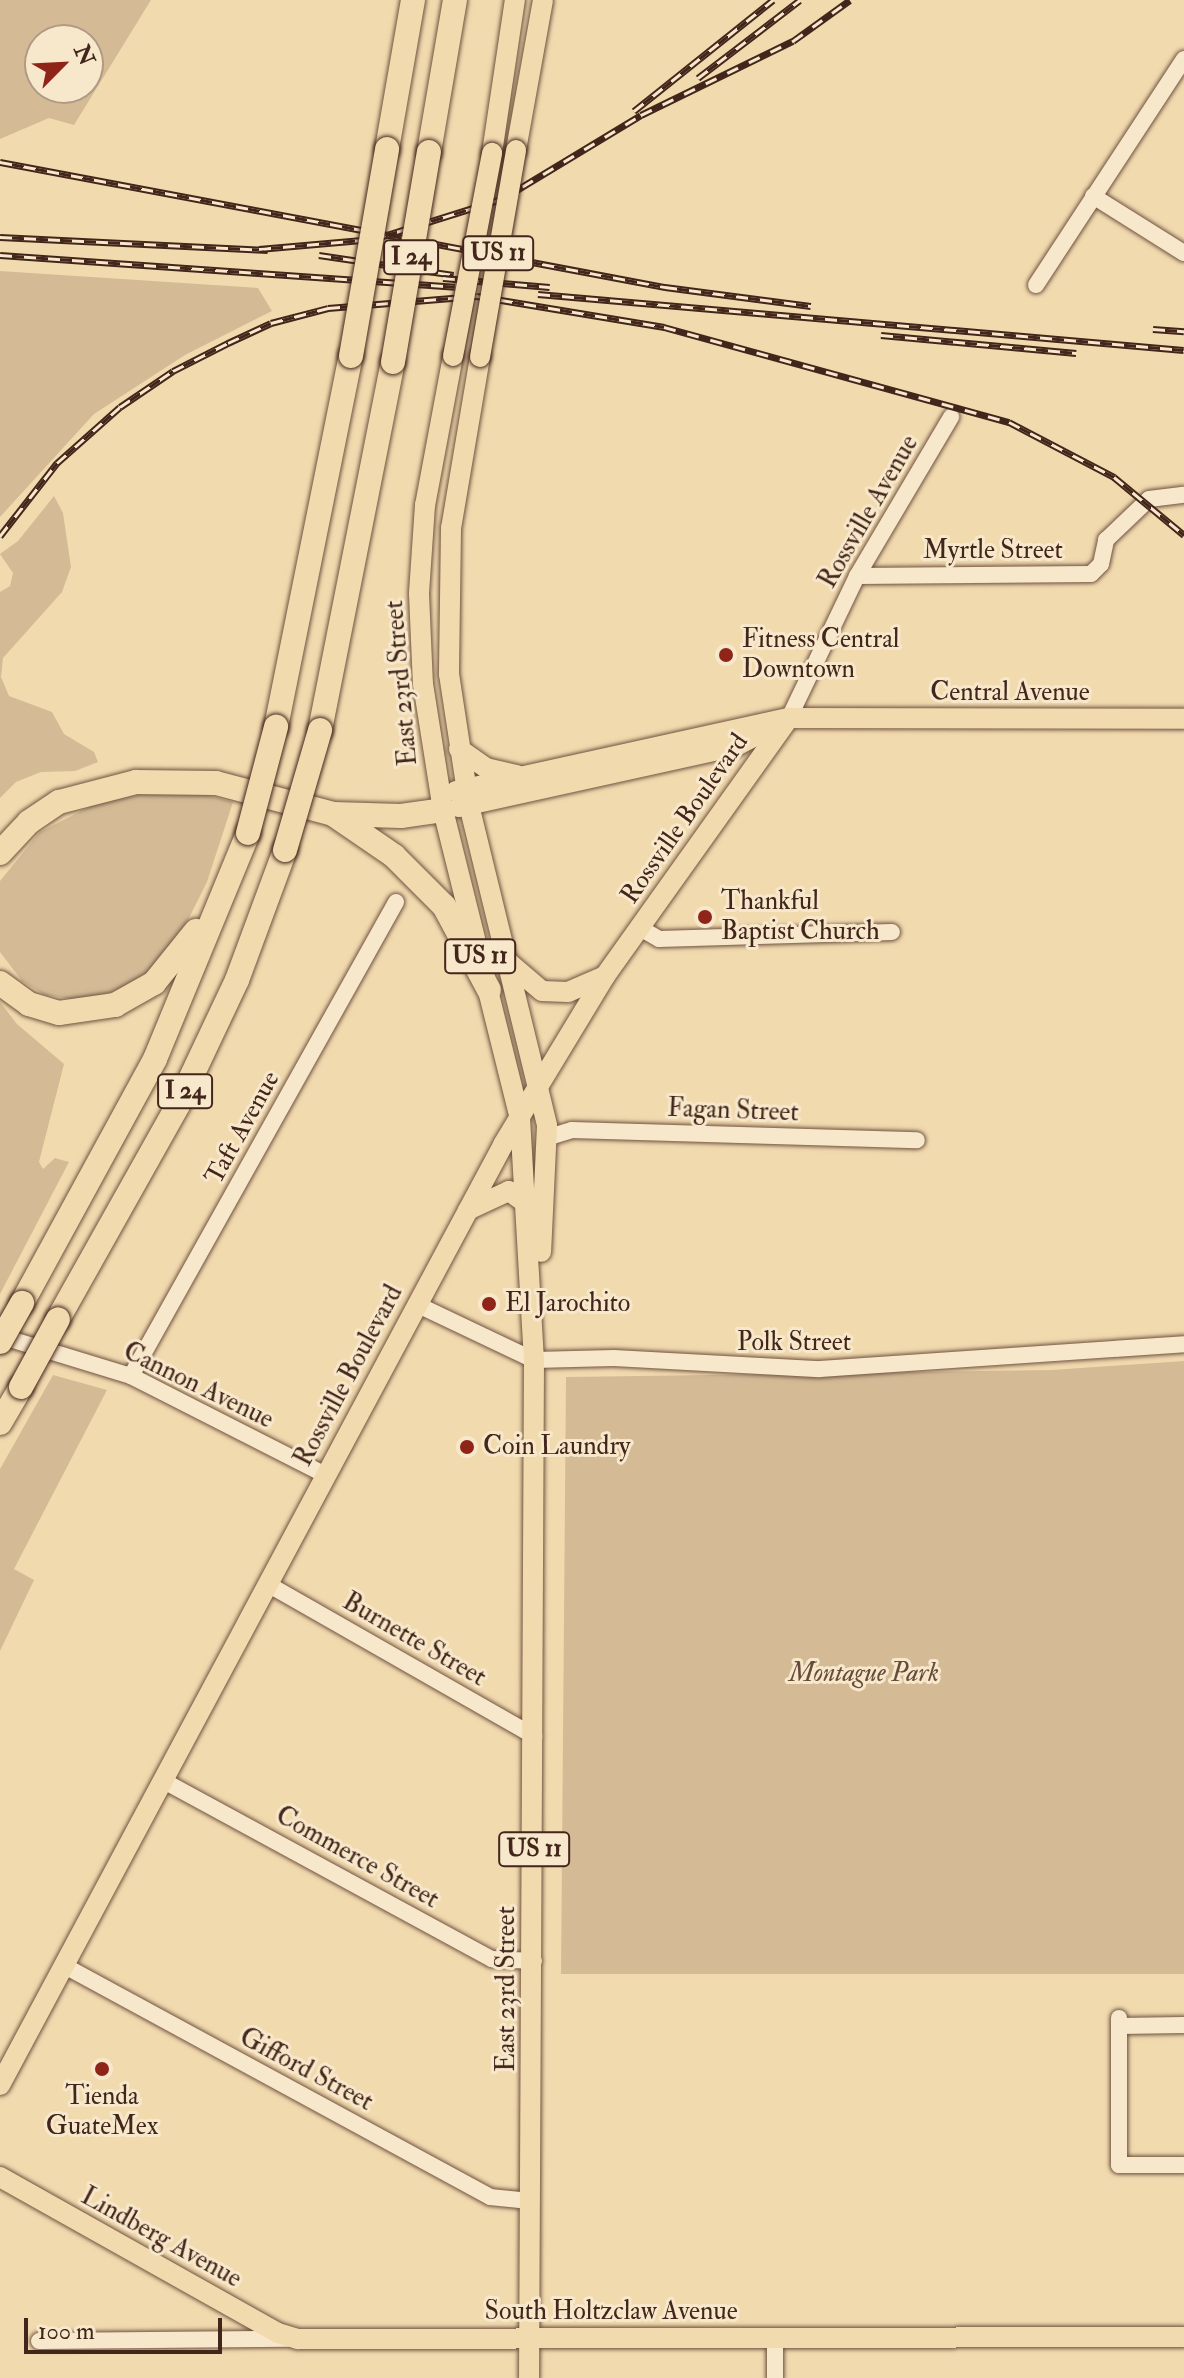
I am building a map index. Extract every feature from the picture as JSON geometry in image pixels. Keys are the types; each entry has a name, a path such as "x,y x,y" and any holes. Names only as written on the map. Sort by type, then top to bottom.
{"highway":[{"name":"I 24","path":"0,1342 155,1059 217,899 248,833 276,727 351,356 413,0"},
{"name":"I 24","path":"0,1423 178,1105 237,980 285,850 320,730 393,362 455,0"},
{"path":"0,853 29,822 59,802 136,782 216,783 333,814 401,816 441,802"},
{"path":"333,814 394,856 444,906 489,990"},
{"path":"0,983 29,1004 59,1013 115,1005 154,983 217,899"}],"main road":[{"name":"East 23rd Street","path":"515,0 492,153 425,505 419,594 423,684 441,802 520,1118 528,1205 534,1360 534,1961 529,2378"},
{"name":"East 23rd Street","path":"534,1360 549,1137 468,797 449,674 447,594 456,479 543,0"},
{"name":"Central Avenue","path":"441,802 736,746 789,718"},
{"name":"Central Avenue","path":"468,797 520,776 789,718 1184,719"},
{"name":"Rossville Boulevard","path":"0,2085 162,1780 271,1586 325,1475 416,1304 539,1085 605,976 789,718"},
{"path":"459,749 486,768 520,776"},
{"path":"509,963 542,991 579,990 605,976"},
{"path":"468,1210 509,1191 528,1205"},
{"name":"Lindberg Avenue","path":"0,2177 278,2333 298,2339"},
{"name":"South Holtzclaw Avenue","path":"298,2339 1184,2337"}],"street":[{"path":"1036,285 1184,59"},
{"path":"1093,196 1184,253"},
{"name":"Rossville Avenue","path":"789,718 857,576 951,417"},
{"name":"Myrtle Street","path":"857,576 1091,574 1101,564 1106,540 1149,499 1184,495"},
{"name":"Taft Avenue","path":"131,1376 396,902"},
{"path":"640,928 659,939 892,932"},
{"name":"Fagan Street","path":"549,1137 572,1130 917,1140"},
{"name":"Polk Street","path":"416,1304 534,1360 614,1358 820,1369 1184,1344"},
{"name":"Cannon Avenue","path":"0,1336 131,1376 325,1475"},
{"name":"Burnette Street","path":"271,1586 534,1736"},
{"name":"Commerce Street","path":"162,1780 492,1959 534,1961"},
{"name":"Gifford Street","path":"63,1965 490,2197 530,2201"},
{"path":"1184,2025 1119,2022 1119,2165 1184,2165"},
{"path":"775,2338 775,2378"},
{"name":"South Holtzclaw Avenue","path":"39,2341 298,2339"}],"green space":[{"path":"0,0 151,0 104,76 104,24 24,24 24,104 87,104 74,125 49,118 0,139"},
{"path":"0,271 258,288 272,311 185,355 94,414 0,517"},
{"path":"54,496 63,513 71,567 62,592 3,658 1,677 9,696 52,712 64,734 94,752 98,762 75,771 41,772 16,782 0,798 0,592 10,586 13,573 0,554 18,541"},
{"path":"139,795 206,795 233,802 207,882 186,924 150,970 125,987 86,1001 45,995 22,981 0,952 0,881 40,832 93,805"},
{"path":"0,1002 17,1024 64,1064 39,1162 43,1169 55,1158 69,1162 0,1294"},
{"name":"Montague Park","path":"1184,1361 1184,1974 561,1974 566,1377 1051,1370"},
{"path":"53,1375 107,1390 14,1569 34,1580 0,1651 0,1469"}],"railway":[{"path":"634,111 773,0"},
{"path":"698,78 800,0"},
{"path":"259,249 374,239 502,199 641,115 793,41 850,0"},
{"path":"0,162 665,287 811,306"},
{"path":"0,237 268,250"},
{"path":"0,255 455,287"},
{"path":"319,255 454,275"},
{"path":"443,278 550,287"},
{"path":"538,294 1184,350"},
{"path":"0,536 57,463 120,407 173,371 228,343 271,323 328,308 477,296 664,327 1009,422 1114,477 1184,535"},
{"path":"1153,329 1184,331"},
{"path":"881,335 1076,353"}],"place":[{"name":"Fitness Central Downtown","path":"726,655"},
{"name":"Thankful Baptist Church","path":"705,917"},
{"name":"El Jarochito","path":"489,1304"},
{"name":"Coin Laundry","path":"467,1447"},
{"name":"Tienda GuateMex","path":"102,2069"}]}
